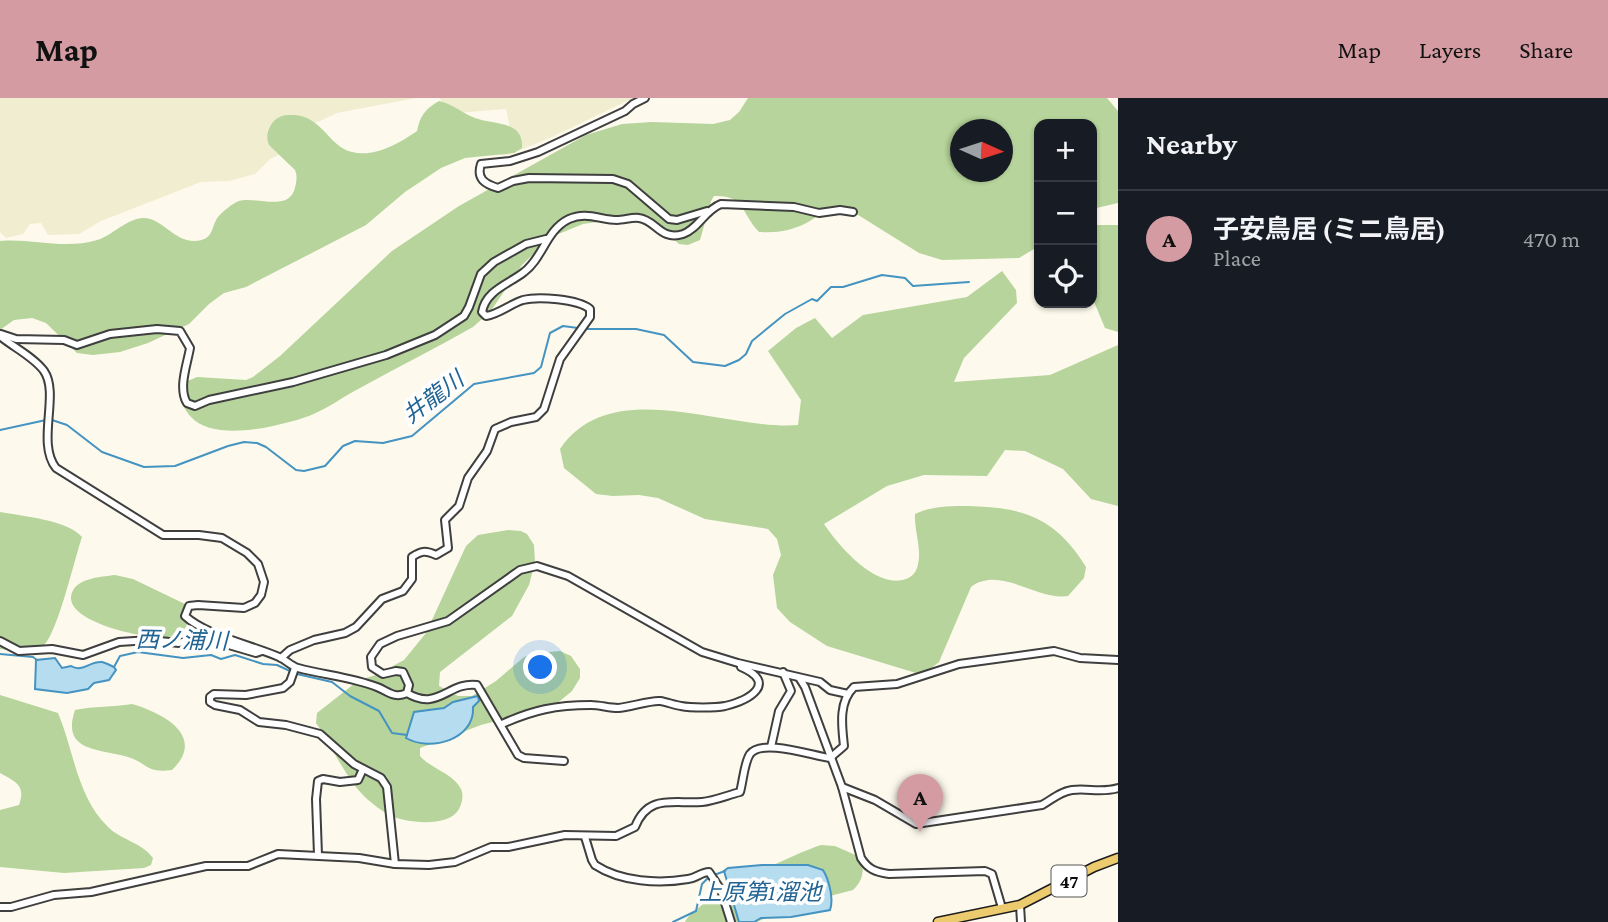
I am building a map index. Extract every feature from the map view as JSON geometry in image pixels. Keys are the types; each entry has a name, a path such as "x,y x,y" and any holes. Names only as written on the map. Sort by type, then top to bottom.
{"main road":[{"name":"47","path":"938,922 1020,905 1094,867 1118,858"}],"street":[{"path":"645,98 625,111 538,152 510,161 481,164 479,174 486,185 498,188 529,178 613,179 628,184 669,219 677,220 709,211"},
{"path":"0,335 16,340 64,340 77,345 110,334 180,331 190,348 182,389 183,397 187,403 195,406 208,400 293,382 386,355 435,335 464,316 481,274 494,262 526,244 539,243 548,238 568,219 579,216 615,220 639,218 664,234 684,234 709,211 721,204 853,212"},
{"path":"281,657 290,650 314,640 345,633 356,627 382,599 403,591 412,579 412,557 419,551 436,555 448,548 445,520 459,506 468,478 486,451 495,429 510,422 537,417 544,409 560,359 590,317 590,309 578,303 546,299 524,300 493,315 486,316 482,312 483,305 499,287 534,262 548,238"},
{"path":"0,335 36,363 46,375 48,454 56,468 163,535 211,535 222,538 247,553 258,564 264,582 261,595 255,603 244,608 198,604 189,606 185,616 198,625 281,657 295,668 351,680 393,695 407,693 415,698 437,699 459,687 477,685 519,755 524,758 565,761"},
{"path":"407,693 409,685 403,672 396,671 386,675 376,671 371,662 373,651 397,636 448,621 520,570 537,566 568,576 702,652 820,682 830,690 848,694"},
{"path":"0,641 19,651 52,649 83,655 119,642 150,640 178,643 195,638 212,640 256,653 262,650"},
{"path":"0,907 11,907 54,895 91,892 193,868 221,864 248,866 278,854 429,865 455,862 491,847 508,847 565,835 616,836 635,827 640,814 648,806 670,802 704,802 740,792 750,755 755,750 785,748 830,758 844,746 841,721 848,694 854,687 897,684 959,664 1046,652 1060,652 1080,658 1118,660"},
{"path":"502,724 530,711 581,705 612,708 636,706 650,701 684,707 723,706 752,696 758,690 759,684 753,672 738,663"},
{"path":"295,668 290,682 283,688 246,695 214,694 209,702 240,710 259,722 286,725 320,734 363,769 381,778 386,784 396,864"},
{"path":"771,747 779,711 791,691 783,672"},
{"path":"798,678 805,687 842,788 861,858 871,870 889,874 985,871 992,874 1002,908"},
{"path":"318,855 318,781 323,779 352,782 358,780 363,769"},
{"path":"842,788 875,800 916,824 1042,805 1055,795 1073,790 1105,792 1118,788"},
{"path":"585,837 595,865 640,882 691,879 704,872 712,875 721,890 731,922"},
{"path":"1020,905 1021,922"}],"shaded area":[{"path":"0,98 416,98 337,113 318,122 291,125 287,151 270,159 255,174 229,181 201,182 101,221 79,234 48,235 41,223 30,224 23,234 6,238 0,232"},
{"path":"440,98 633,98 550,138 508,155 496,155 513,142 506,109 457,113 444,108"}],"green space":[{"path":"748,98 1107,98 1118,111 1118,203 1097,208 1097,119 1034,119 1034,249 1019,258 942,260 919,253 847,208 839,207 829,208 814,219 790,229 759,232 737,202 724,196 714,196 700,240 688,245 679,244 659,226 625,218 583,224 551,237 522,265 490,312 473,327 309,416 265,428 231,431 202,425 191,417 183,405 180,397 181,384 197,377 246,380 253,377 280,356 392,251 459,206 586,135 622,124 713,124 730,120"},
{"path":"439,101 475,118 513,128 518,132 522,148 514,153 465,158 441,168 405,192 366,225 246,287 224,293 189,324 148,343 120,352 93,355 77,353 46,323 32,318 14,320 0,330 0,241 85,243 103,238 139,218 158,222 181,238 201,240 209,236 220,215 237,202 277,202 290,197 294,191 297,178 295,170 269,145 267,139 270,128 279,117 289,115 309,119 343,149 369,153 395,144 417,131 424,113"},
{"path":"1097,225 1118,225 1118,332 1105,328 1097,308"},
{"path":"1002,271 1016,290 1017,303 964,358 954,382 1050,375 1118,345 1118,506 1091,499 1063,469 1025,451 1005,450 987,476 924,475 887,486 824,524 859,564 882,578 894,581 908,578 916,570 919,554 915,514 934,508 988,507 1022,513 1050,526 1075,550 1086,567 1084,578 1068,596 1044,594 1006,581 982,581 971,587 939,662 930,669 916,673 827,646 790,622 777,608 773,575 781,555 777,539 768,529 705,519 658,498 596,494 564,468 560,449 582,426 609,414 639,410 671,411 769,425 798,425 801,400 768,351 796,328 815,318 832,338 863,315 967,297"},
{"path":"0,512 66,526 82,537 54,628 39,649 0,649"},
{"path":"508,530 527,534 534,545 535,562 529,585 512,616 440,672 439,686 458,696 472,696 496,681 524,657 560,651 571,656 580,669 580,678 572,691 554,706 481,725 420,748 420,756 453,779 461,789 462,802 454,815 446,819 416,822 396,818 367,799 353,783 316,723 317,713 359,680 376,675 404,660 426,633 466,546 478,535"},
{"path":"115,575 133,579 187,605 189,619 183,631 175,636 164,637 132,633 97,623 74,607 71,597 82,582"},
{"path":"0,695 58,713 89,802 108,827 153,858 151,865 144,868 64,873 0,867 0,810 19,805 21,793 15,782 0,773"},
{"path":"132,704 168,720 183,737 185,747 182,758 172,770 153,770 131,758 87,747 73,735 75,710"},
{"path":"821,845 835,846 860,857 862,875 853,890 795,905 757,922 685,922 692,913 725,890 790,857"}],"water":[{"path":"55,658 62,668 83,668 102,662 116,670 109,680 94,683 88,689 67,693 35,689 36,660"},
{"path":"478,696 479,701 473,707 472,718 467,728 459,735 449,740 427,744 406,738 414,712 444,708 453,702"},
{"name":"上原第1溜池","path":"808,865 823,870 830,890 830,910 739,922 724,871 728,868"}],"waterway":[{"name":"井龍川","path":"583,329 636,329 664,335 693,362 725,366 746,354 752,341 785,314 812,299 817,301 831,287 843,287 882,275 905,278 913,286 969,282"},
{"name":"井龍川","path":"52,420 67,425 102,452 144,467 175,466 244,442 266,447 296,470 304,471 325,466 343,446 355,441 383,443 412,436 474,384 534,373 541,367 550,333 563,326 578,328"},
{"name":"井龍川","path":"0,430 46,420"},
{"name":"西ノ浦川","path":"114,667 120,656 138,652 183,658 211,655 221,659 235,655 263,664 277,665 290,671"},
{"name":"西ノ浦川","path":"0,654 33,657 37,660"},
{"name":"西ノ浦川","path":"297,674 332,682 350,696 379,711 392,733 407,735"},
{"path":"714,875 725,871"},
{"path":"673,922 696,911 702,884 709,877"}],"place":[{"name":"子安鳥居 (ミニ鳥居)","path":"920,832"}]}
